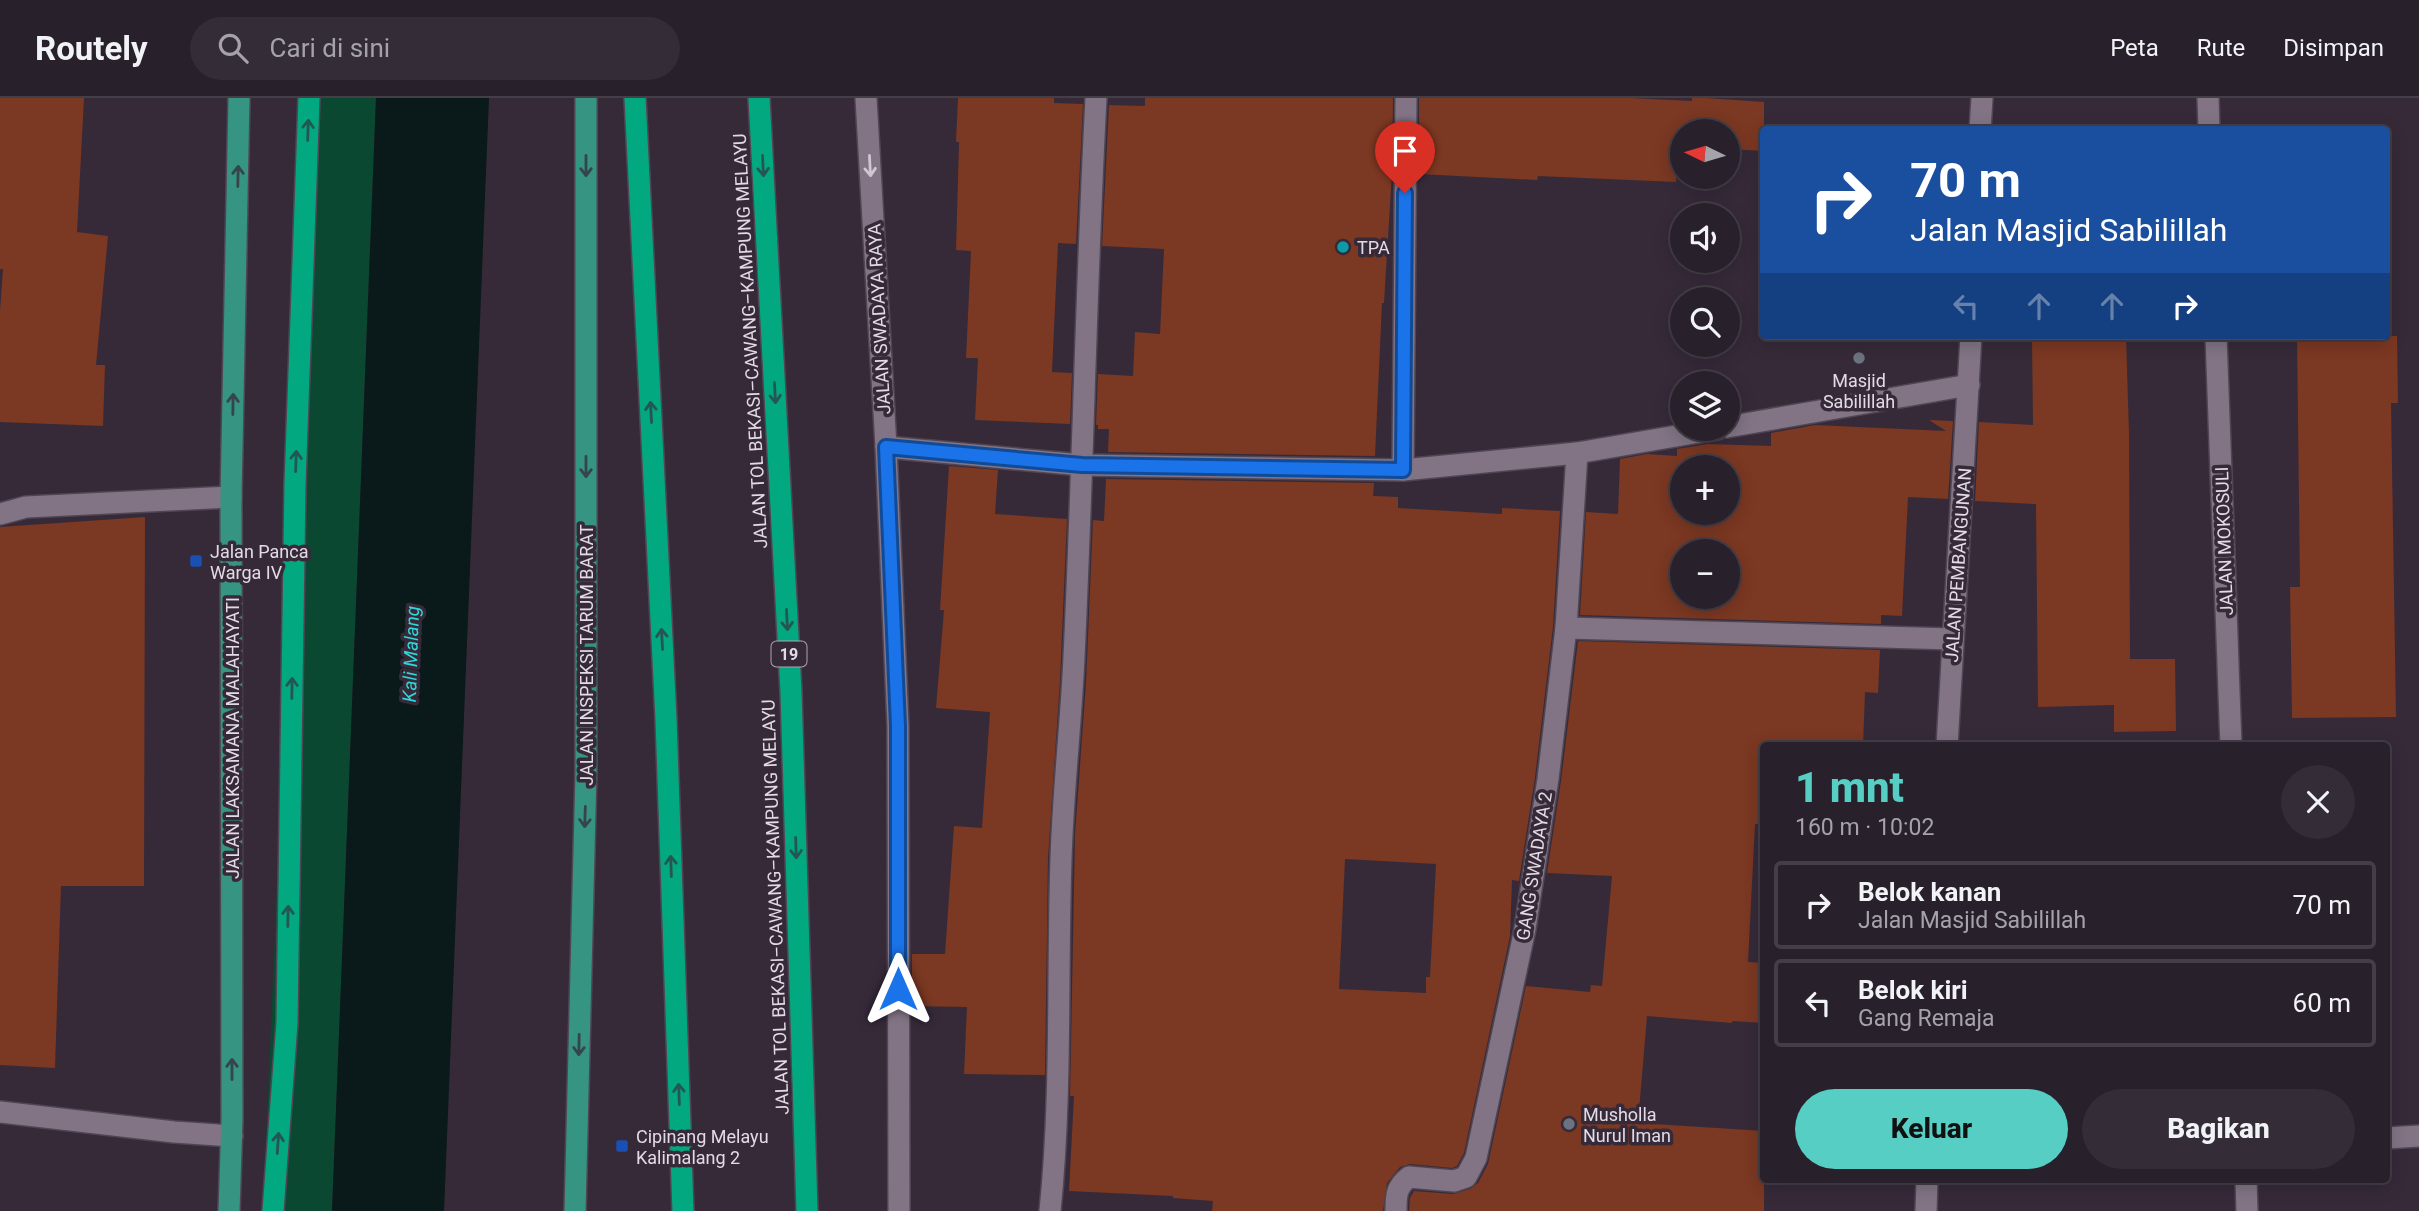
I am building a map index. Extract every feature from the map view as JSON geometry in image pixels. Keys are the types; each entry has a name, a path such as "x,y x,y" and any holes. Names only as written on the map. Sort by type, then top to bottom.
{"highway":[{"path":"273,1211 286,1023 295,484 309,98"},
{"path":"635,98 666,719 683,1211"},
{"name":"JALAN TOL BEKASI–CAWANG–KAMPUNG MELAYU","path":"759,98 791,692 807,1211"}],"main road":[{"name":"JALAN LAKSAMANA MALAHAYATI","path":"229,1211 232,1136 231,497 239,98"},
{"name":"JALAN INSPEKSI TARUM BARAT","path":"575,1211 586,771 586,98"}],"street":[{"name":"JALAN SWADAYA RAYA","path":"866,98 886,447 898,726 899,1211"},
{"path":"1050,1211 1061,857 1074,661 1087,272 1096,98"},
{"path":"1403,470 1406,98"},
{"path":"1980,126 1982,98"},
{"path":"2208,98 2209,126"},
{"name":"JALAN PEMBANGUNAN","path":"1947,742 1971,340"},
{"name":"JALAN MOKOSULI","path":"2216,340 2231,742"},
{"path":"1740,425 1969,385"},
{"path":"886,447 1082,465 1403,470 1577,453 1670,437"},
{"name":"GANG SWADAYA 2","path":"1396,1211 1396,1195 1400,1184 1409,1177 1454,1181 1466,1177 1476,1158 1525,929 1548,779 1566,628 1577,453"},
{"path":"0,514 26,507 231,497"},
{"path":"1566,628 1952,639"},
{"path":"0,1112 232,1136"},
{"path":"2390,1138 2419,1136"},
{"path":"1926,1211 1927,1183"},
{"path":"2246,1183 2247,1211"}],"green space":[{"path":"311,98 376,98 332,1211 263,1211"}],"water":[{"name":"Kali Malang","path":"376,98 489,98 444,1211 332,1211"}],"building":[{"path":"0,98 84,98 77,232 108,236 96,365 105,365 103,426 0,422 0,311 3,269 0,269"},
{"path":"958,98 1054,98 1054,103 1083,104 1076,244 1058,243 1052,372 1072,373 1070,424 975,420 978,358 966,358 971,251 956,250"},
{"path":"1145,98 1393,98 1392,172 1382,303 1375,456 1108,452 1109,429 1098,429 1096,425 1098,374 1133,376 1135,332 1160,334 1164,249 1102,246 1109,105 1145,106"},
{"path":"1419,98 1631,98 1692,101 1692,98 1706,98 1764,102 1760,151 1740,150 1740,119 1670,119 1670,182 1538,176 1537,180 1419,174"},
{"path":"2390,336 2397,336 2398,403 2391,403 2396,717 2292,718 2290,587 2300,587 2297,340 2390,340"},
{"path":"2032,340 2126,340 2130,659 2175,659 2176,731 2114,732 2114,705 2038,707 2036,504 1975,501 1979,422 2033,425"},
{"path":"1929,420 1953,421 1948,499 1908,497 1902,616 1881,615 1881,624 1580,615 1586,512 1618,514 1620,459 1647,454 1670,456 1670,525 1740,525 1740,455 1677,455 1677,449 1708,444 1771,446 1771,433 1815,425 1946,431"},
{"path":"949,466 998,470 995,514 1067,519 1048,858 1045,1075 964,1074 967,1007 912,1006 912,954 945,954 954,826 982,828 990,712 936,708 944,610 940,610"},
{"path":"1106,479 1374,483 1373,496 1398,497 1398,508 1502,514 1502,508 1560,511 1553,627 1535,777 1519,881 1512,880 1510,936 1464,1153 1457,1166 1452,1168 1410,1164 1400,1167 1387,1183 1383,1211 1212,1211 1213,1201 1173,1196 1069,1191 1074,1096 1070,1096 1075,834 1086,683 1093,520 1104,521","holes":["1345,859 1436,864 1430,977 1426,977 1426,993 1339,989"]},
{"path":"145,517 144,886 61,886 55,1068 0,1065 0,527"},
{"path":"1578,641 1880,650 1878,693 1865,692 1863,742 1760,742 1760,824 1755,824 1748,962 1760,963 1760,1023 1647,1016 1638,1123 1760,1131 1760,1183 1764,1183 1764,1211 1409,1211 1410,1198 1414,1191 1453,1194 1470,1189 1478,1183 1488,1164 1526,986 1590,992 1591,985 1602,986 1612,876 1547,873"}],"place":[{"name":"TPA","path":"1343,247"},
{"name":"Masjid Sabilillah","path":"1859,358"},
{"name":"Jalan Panca Warga IV","path":"196,561"},
{"name":"Musholla Nurul Iman","path":"1569,1124"},
{"name":"Cipinang Melayu Kalimalang 2","path":"622,1146"}],"route":[{"path":"898,989 898,726 886,447 1082,465 1403,470 1405,193"}]}
